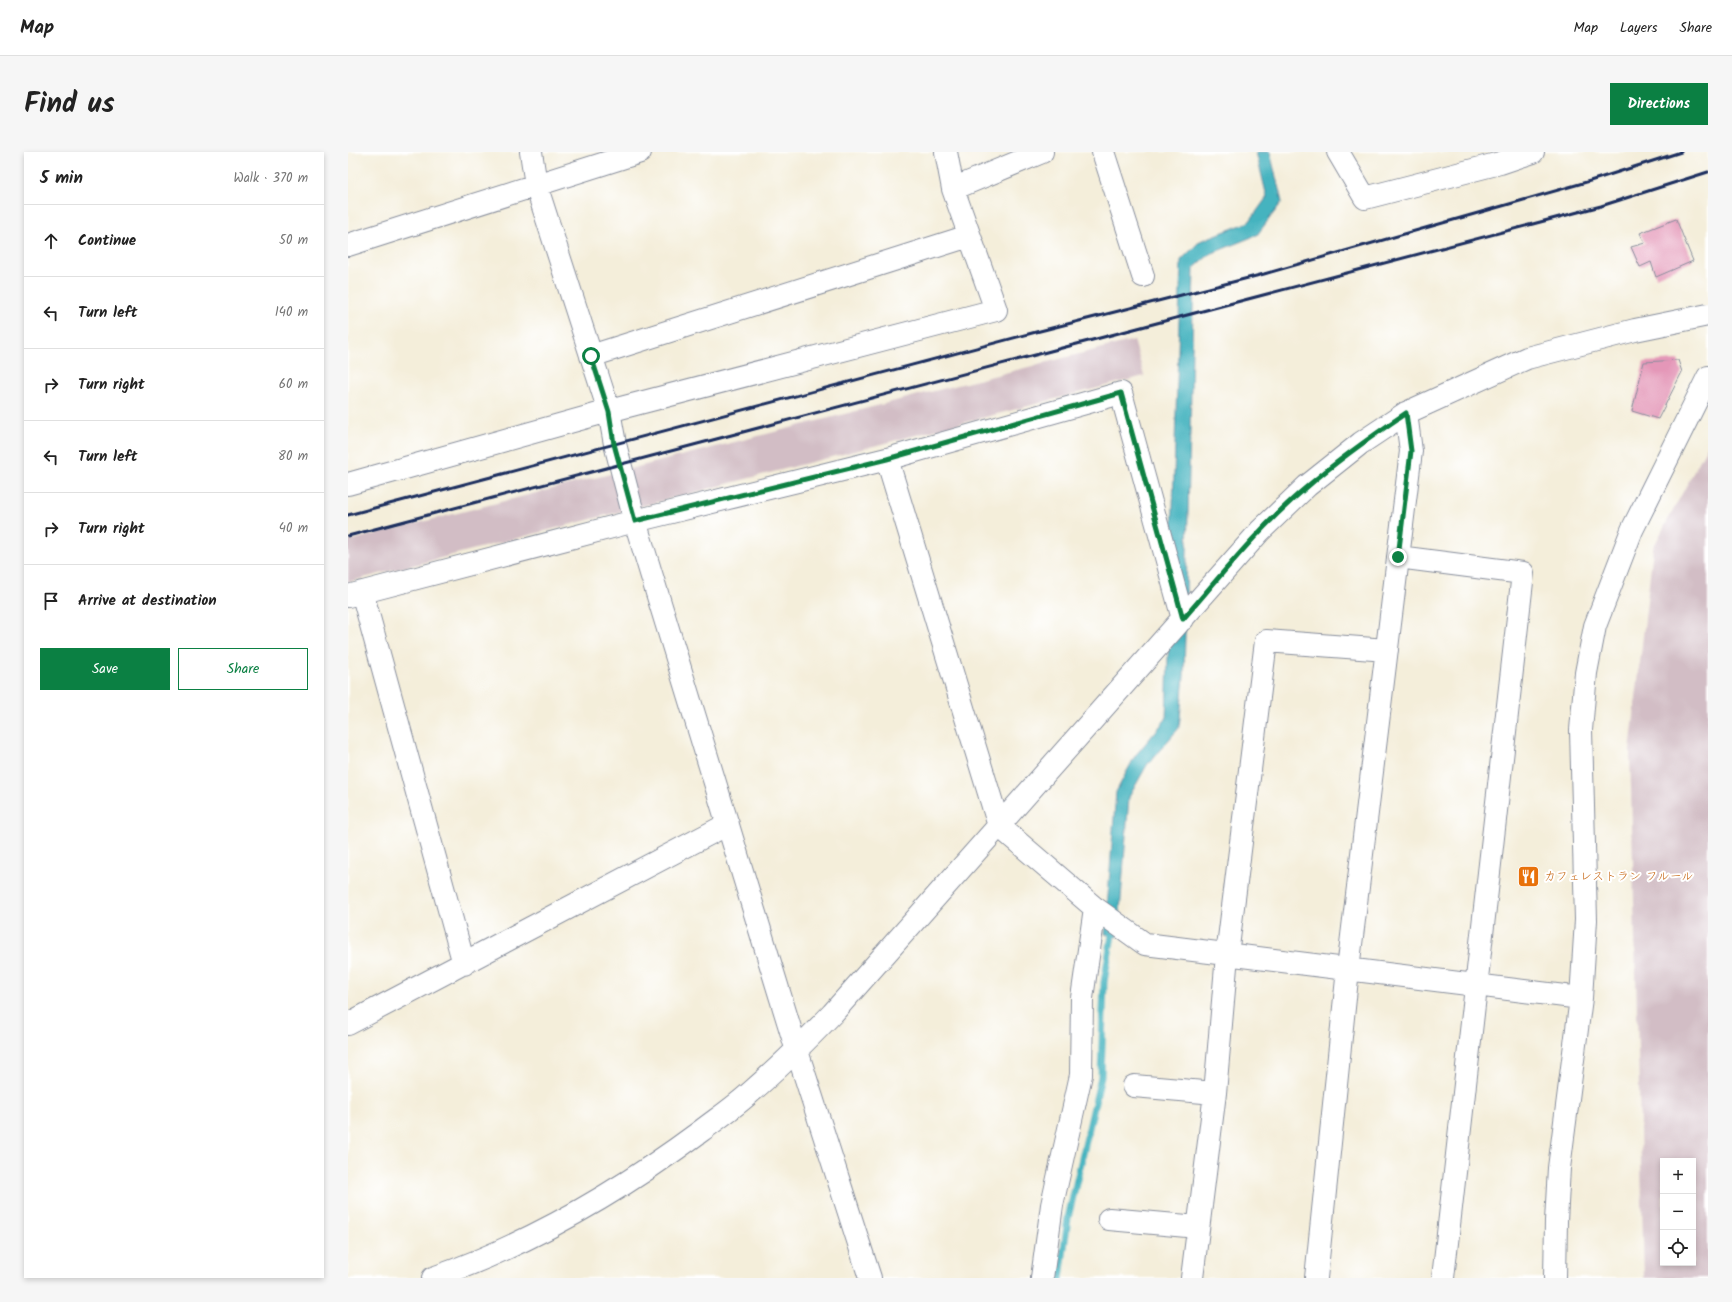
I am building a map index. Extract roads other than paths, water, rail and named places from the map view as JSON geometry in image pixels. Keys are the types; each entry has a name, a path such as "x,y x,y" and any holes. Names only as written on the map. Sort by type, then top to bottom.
{"street":[{"path":"531,152 536,185 609,412 614,444 635,521 797,1051 870,1278"},
{"path":"348,245 640,152"},
{"path":"348,484 609,412 996,310 953,189 946,152"},
{"path":"953,189 1042,152"},
{"path":"1104,152 1143,276"},
{"path":"1338,152 1365,198 1495,158 1533,152"},
{"path":"591,356 969,236"},
{"path":"433,1278 472,1264 538,1232 623,1186 750,1093 797,1051 832,1014 1260,531 1307,486 1361,443 1406,413 1527,358 1635,330 1708,315"},
{"path":"1554,1278 1559,1168 1581,998 1586,920 1581,730 1586,673 1593,634 1612,578 1632,530 1708,377"},
{"path":"464,964 355,594 635,521 887,459 1121,393 1183,619"},
{"path":"1316,1278 1348,969 1411,451 1406,413"},
{"path":"887,459 999,826 1095,908 1145,944 1581,998"},
{"path":"1398,557 1523,573 1475,985 1443,1278"},
{"path":"1192,1278 1215,1093 1227,955 1266,641 1387,650"},
{"path":"348,1024 728,824"},
{"path":"1042,1278 1052,1205 1081,1075 1082,998 1095,908"},
{"path":"1134,1086 1215,1093"},
{"path":"1108,1219 1198,1227"}],"water":[{"path":"1256,152 1270,152 1282,202 1257,235 1210,254 1194,268 1184,676 1179,728 1147,765 1129,797 1118,937 1105,934 1116,792 1135,756 1166,719 1181,260 1200,241 1249,222 1267,197"}],"waterway":[{"path":"1060,1278 1068,1218 1101,1077 1104,982 1112,935"}],"railway":[{"path":"348,515 1036,332 1264,274 1590,181 1681,152"},
{"path":"348,536 1601,206 1708,172"}],"place":[{"name":"カフェレストラン フルール","path":"1529,876"}]}
